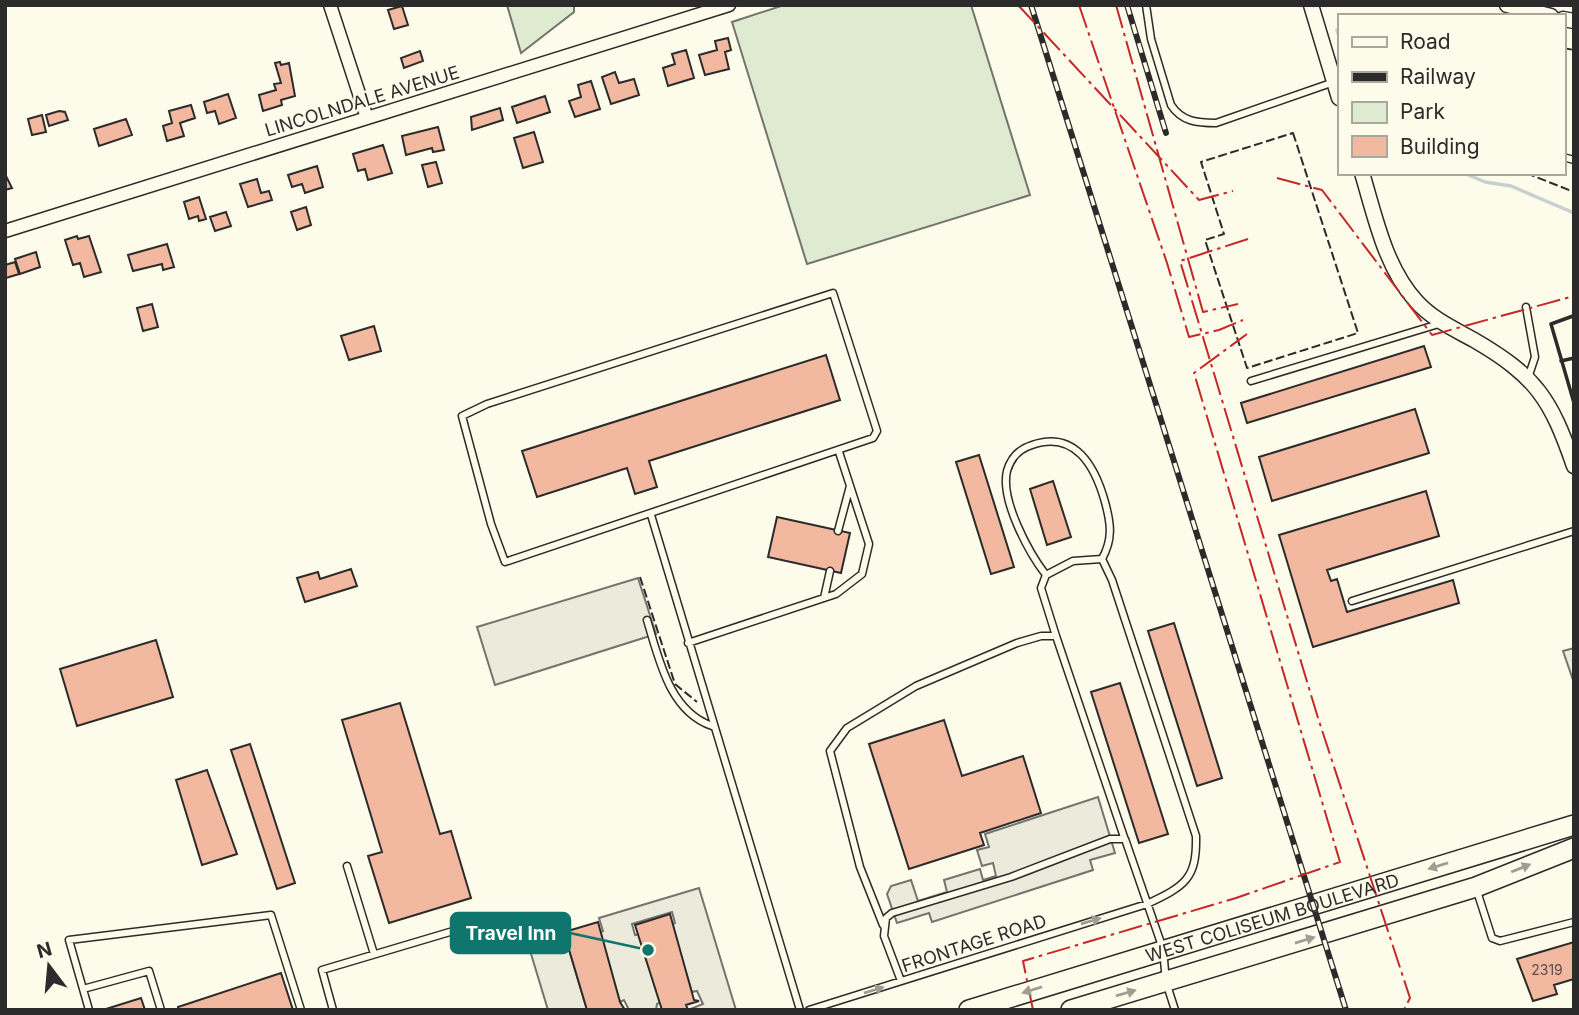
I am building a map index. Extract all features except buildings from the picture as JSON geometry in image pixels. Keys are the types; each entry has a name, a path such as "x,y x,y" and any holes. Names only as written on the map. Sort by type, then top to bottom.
{"highway":[{"name":"WEST COLISEUM BOULEVARD","path":"969,1010 1574,825"},
{"name":"WEST COLISEUM BOULEVARD","path":"1071,1010 1476,887 1574,848"}],"street":[{"path":"330,5 367,118"},
{"name":"LINCOLNDALE AVENUE","path":"5,230 729,5"},
{"path":"1507,5 1543,14"},
{"path":"1314,6 1338,95"},
{"path":"1363,175 1392,262 1414,299 1444,323 1510,362 1528,378 1556,415 1574,466"}],"lane":[{"path":"1146,5 1151,38 1171,105 1176,112 1196,123 1216,123 1334,82"},
{"path":"832,293 877,431 873,438 651,515 505,562 491,524 462,416 487,404 832,293"},
{"path":"1526,307 1535,357 1528,378"},
{"path":"1251,381 1444,323"},
{"path":"1046,575 1031,556 1015,518 1006,473 1013,457 1023,448 1059,440 1085,458 1099,480 1110,520 1110,543 1101,559 1073,561 1046,575 1041,588 1163,949 1166,982 1175,1010"},
{"path":"688,643 836,594 862,574 869,544 839,452"},
{"path":"838,531 850,486"},
{"path":"651,515 712,726 800,1010"},
{"path":"1352,601 1574,531"},
{"name":"FRONTAGE ROAD","path":"809,1010 1147,904 1186,881 1197,863 1196,836 1112,580 1101,559"},
{"path":"824,598 830,571"},
{"path":"647,620 669,687 698,721 712,726"},
{"path":"901,981 860,867 830,751 847,728 937,676 1017,643 1041,636 1056,636"},
{"path":"883,925 892,913 1011,877 1110,839 1125,841"},
{"path":"347,866 374,954"},
{"path":"1476,887 1492,938 1500,942 1574,922"},
{"path":"89,1010 69,940 271,915 301,1010"},
{"path":"333,1010 322,970 470,926"},
{"path":"83,989 149,971 161,1010"}],"green space":[{"path":"507,5 574,5 574,12 521,53"},
{"path":"784,5 971,5 1030,195 807,264 732,22"}],"shaded area":[{"path":"638,578 656,634 495,685 477,627"},
{"path":"1574,648 1574,683 1563,651"},
{"path":"1098,797 1115,853 1090,860 1093,870 932,922 929,913 897,923 887,894 891,886 911,880 918,901 947,892 944,880 980,869 983,880 996,876 993,863 982,866 977,850 989,847 985,834"},
{"path":"699,888 736,1010 688,1010 703,1004 697,991 692,992 671,925 675,923 672,912 632,924 635,935 640,934 661,1002 657,1004 656,1010 629,1010 624,1000 620,1002 599,933 603,931 599,918"},
{"path":"559,935 562,944 567,943 587,1010 548,1010 528,944"}],"waterway":[{"path":"1469,175 1485,182 1511,186 1574,213"}],"railway":[{"path":"1031,5 1346,1010"},
{"path":"1127,5 1166,133"}],"fence":[{"path":"1565,48 1574,50"},
{"path":"1293,133 1358,333 1247,368 1205,240 1224,234 1201,162 1293,133"},
{"path":"1531,175 1574,192"},
{"path":"640,577 675,684 697,702"}],"wall":[{"path":"1573,316 1551,324 1574,403"},
{"path":"1561,361 1574,358"}],"power":[{"path":"1018,5 1199,200 1233,191"},
{"path":"1079,5 1167,263 1189,337 1219,330 1243,320"},
{"path":"1116,5 1203,312 1238,304"},
{"path":"1277,178 1322,190 1432,335 1574,296"},
{"path":"1248,239 1180,261 1318,718 1410,998 1404,1010"},
{"path":"1033,1010 1023,961 1236,898 1340,862 1194,373 1247,334"}],"place":[{"name":"Travel Inn","path":"648,950"}]}
